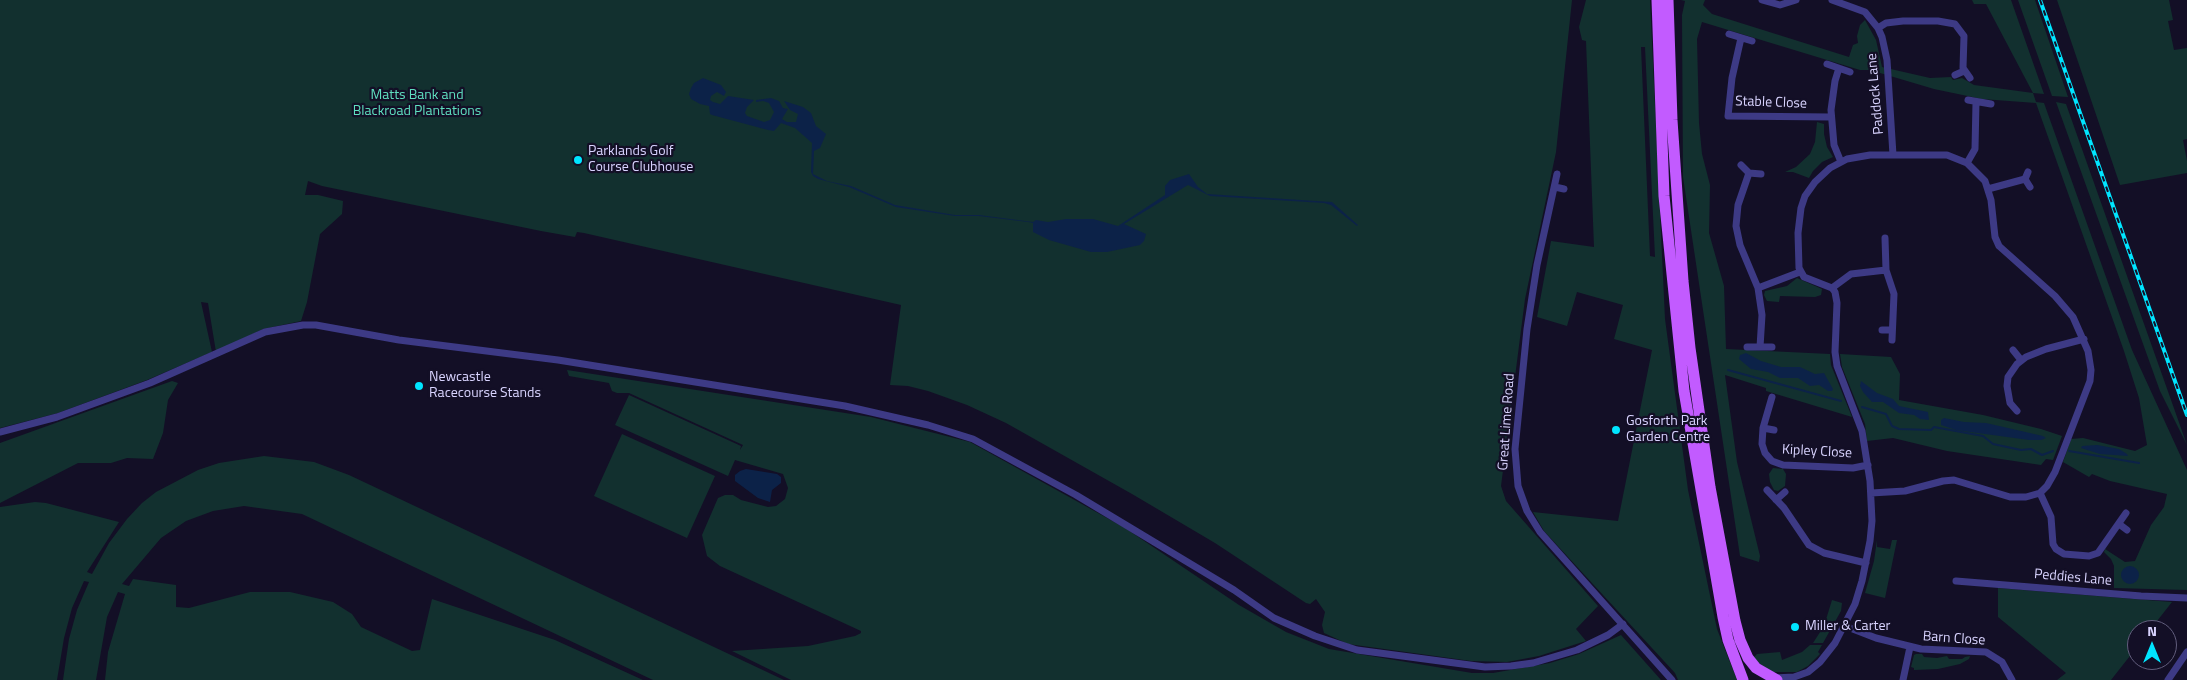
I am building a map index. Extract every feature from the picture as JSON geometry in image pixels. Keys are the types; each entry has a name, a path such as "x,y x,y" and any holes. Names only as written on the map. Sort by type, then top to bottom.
{"main road":[{"path":"1657,0 1664,196 1684,391 1723,617 1728,640 1744,680"},
{"path":"1668,0 1676,200 1690,348 1702,436 1738,632 1744,652 1751,663 1771,679"}],"street":[{"path":"1762,0 1780,5 1796,0"},
{"name":"Paddock Lane","path":"1832,0 1865,12 1878,28 1887,60 1893,155"},
{"path":"1878,28 1886,23 1903,20 1938,21 1955,24 1964,36 1964,71 1970,78"},
{"path":"1729,34 1752,41"},
{"name":"Stable Close","path":"1742,38 1732,78 1728,116 1831,117"},
{"path":"1828,64 1850,72"},
{"path":"1839,68 1833,92 1831,117 1834,145 1841,162"},
{"path":"1956,75 1964,71"},
{"path":"1968,100 1991,104"},
{"path":"1967,163 1975,149 1976,102"},
{"path":"1832,288 1804,277 1800,272 1798,234 1803,202 1815,182 1830,168 1856,156 1947,155 1967,163 1985,181 1988,189 1995,237 1999,246 2055,296 2073,317 2084,339 2090,361 2090,381 2052,478 2040,493 2026,497 2010,497 1954,480 1905,491 1871,493"},
{"path":"1741,165 1749,173 1761,174"},
{"path":"2025,180 2028,172"},
{"path":"1749,173 1738,205 1736,226 1740,245 1758,288 1762,315 1760,347"},
{"name":"Great Lime Road","path":"1557,174 1530,304 1515,449 1516,477 1527,511 1540,532 1672,680"},
{"path":"1988,189 2025,180"},
{"path":"2025,180 2030,187"},
{"path":"1554,187 1564,189"},
{"path":"1885,238 1886,270 1894,294 1892,340"},
{"path":"1832,288 1851,274 1886,270"},
{"path":"1758,288 1800,272"},
{"path":"1771,679 1800,678 1826,655 1845,626 1855,604 1870,540 1871,493 1868,465 1859,420 1836,366 1837,303 1832,288"},
{"path":"0,432 57,417 150,383 265,332 303,324 316,325 399,340 558,360 844,406 928,425 973,439 1076,495 1234,590 1274,618 1315,636 1357,650 1485,667 1511,666 1533,663 1577,650 1608,635 1623,624"},
{"path":"1882,330 1892,330"},
{"path":"2005,410 2015,409 2008,394 2008,377 2021,360 2046,348 2084,339"},
{"path":"1747,347 1772,348"},
{"path":"2013,350 2021,360"},
{"name":"Kipley Close","path":"1772,397 1763,428 1762,448 1767,457 1777,464 1852,468 1868,465"},
{"name":"Kipley Close","path":"1763,428 1774,430"},
{"path":"1768,490 1809,545 1824,553 1866,563"},
{"path":"1776,500 1785,492"},
{"path":"2040,493 2051,516 2053,544 2060,553 2082,556 2094,555 2101,550 2126,513"},
{"path":"2119,524 2127,530"},
{"name":"Peddies Lane","path":"1956,581 2187,598"},
{"name":"Barn Close","path":"1845,626 1876,638 1910,647 1941,652 1986,652 2002,662 2012,680"},
{"name":"Barn Close","path":"1903,680 1910,647"},
{"path":"2168,680 2187,652"}],"green space":[{"name":"Matts Bank and Blackroad Plantations","path":"0,0 1572,0 1556,152 1525,299 1501,486 1506,501 1598,606 1576,629 1586,641 1539,656 1507,662 1471,661 1348,644 1324,633 1322,625 1325,612 1316,599 1310,604 1306,603 1215,543 1006,423 967,405 928,391 908,386 890,385 901,305 584,233 577,232 575,237 541,231 322,186 308,181 305,195 318,195 343,201 342,214 320,234 307,302 301,321 263,329 216,352 208,303 201,302 212,352 147,380 58,413 0,428"},
{"path":"1586,0 1650,0 1665,319 1688,490 1717,629 1737,680 1678,680 1675,673 1544,531 1533,512 1618,521 1652,350 1614,339 1623,305 1577,292 1567,326 1537,317 1551,241 1594,247 1586,41 1582,40 1579,27","holes":["1641,47 1645,47 1655,257 1650,256"]},
{"path":"1681,0 1705,0 1703,5 1712,14 1849,57 1853,45 1858,43 1857,36 1860,25 1865,20 1876,40 1882,67 1930,78 1951,77 1953,80 1962,78 1974,85 2033,93 2036,102 2044,103 2132,350 2187,470 2187,590 2114,588 2114,566 2111,559 2104,552 2105,549 2125,562 2135,561 2151,525 2164,507 2167,494 2110,481 2092,474 2089,477 2063,462 2071,439 2083,438 2135,451 2147,445 2139,398 2124,351 2036,103 1982,99 1934,89 1870,70 1860,70 1702,22 1697,39 1699,123 1702,154 1710,185 1709,233 1724,286 1726,349 1830,354 1831,365 1852,417 1766,391 1766,388 1725,375 1737,462 1760,556 1759,562 1740,556 1683,177 1682,15 1685,1"},
{"path":"1972,0 2011,0 2044,94 2033,93 1986,4 1974,4"},
{"path":"2018,0 2035,0 2068,97 2052,96"},
{"path":"2057,0 2169,0 2173,20 2168,21 2174,50 2187,48 2187,139 2183,140 2187,173 2120,185"},
{"path":"2056,102 2066,104 2187,445 2160,391"},
{"path":"1817,122 1824,124 1827,147 1833,157 1822,162 1809,178 1793,172 1785,172 1796,167 1810,154 1815,142"},
{"path":"1797,278 1822,289 1821,295 1815,297 1780,296 1779,302 1767,301 1764,295 1765,291 1787,286"},
{"path":"1840,354 1891,357 1900,374 1899,400 1983,415 2062,436 2053,460 2046,459 2041,465 1947,451 1893,438 1867,441 1865,424 1842,367"},
{"path":"567,370 871,417 970,442 1125,528 1239,605 1286,632 1329,649 1472,673 1493,673 1550,663 1579,654 1621,635 1661,680 791,680 732,651 808,646 855,636 861,633 861,631 720,566 707,556 702,535 718,498 725,495 733,495 741,500 768,507 776,506 785,499 788,488 783,474 735,460 728,476 615,425 629,395 741,446 740,450 743,445 629,393 612,391 609,383 569,376"},
{"path":"172,381 178,383 168,400 163,433 153,459 127,458 111,463 78,463 0,503 0,443"},
{"path":"622,434 715,476 687,538 594,496"},
{"path":"264,456 314,462 349,475 784,680 653,680 302,514 244,506 213,511 186,521 161,538 122,584 129,586 133,579 176,585 176,607 189,608 250,592 290,592 333,602 352,614 361,627 412,651 420,650 432,599 555,640 643,680 105,680 108,652 125,594 118,592 107,617 96,680 63,680 69,639 77,610 89,582 84,581 72,608 64,638 57,680 0,680 0,507 35,502 46,503 119,522 87,572 92,574 109,543 127,519 156,492 198,470 219,463"},
{"path":"1773,468 1783,469 1786,474 1785,486 1778,491 1774,490 1770,482 1769,474"},
{"path":"1877,540 1877,547 1890,549 1892,540 1897,540 1885,598 1865,593 1874,561"},
{"path":"1998,588 2172,602 2158,620 2127,620 2127,660 2111,680 2057,680 2066,673 1998,617"},
{"path":"1832,600 1842,603 1841,611 1823,643 1813,643 1824,626"},
{"path":"1810,645 1822,645 1818,652 1820,654 1808,666 1797,672 1773,672 1758,663 1754,657 1757,654 1780,652 1782,660 1802,652"},
{"path":"1914,655 1937,658 1947,656 1949,659 1962,659 1970,656 1969,659 1960,664 1938,669 1914,670 1911,667"}],"water":[{"path":"703,78 721,85 726,92 724,96 717,92 711,96 710,100 720,104 728,96 754,100 747,107 745,113 747,116 764,122 770,120 774,112 769,103 763,101 756,102 756,100 771,98 779,101 783,108 788,109 782,119 787,122 796,122 798,114 790,110 784,101 803,107 811,113 816,126 826,134 820,148 814,151 813,174 827,181 851,186 895,205 955,215 979,215 1033,222 1036,220 1048,222 1066,219 1093,219 1118,226 1165,195 1165,186 1170,180 1189,174 1198,187 1207,194 1332,202 1358,225 1331,205 1324,203 1210,196 1188,185 1124,224 1146,234 1144,241 1140,245 1107,252 1091,252 1049,240 1033,232 1033,223 979,216 955,216 896,207 849,187 818,179 813,176 811,172 812,143 795,128 781,123 774,131 712,115 710,114 709,106 691,99 689,94 691,88 694,83"},
{"path":"1746,353 1761,361 1781,367 1800,367 1815,374 1824,373 1833,389 1828,391 1819,385 1810,386 1798,378 1780,378 1768,372 1751,369 1739,359 1740,355"},
{"path":"1861,381 1877,393 1893,399 1899,406 1928,412 1929,420 1899,413 1883,402 1872,402 1863,392 1860,386"},
{"path":"1944,418 1964,422 1986,423 2046,438 2029,440 1956,430 1941,425 1941,420"},
{"path":"2097,445 2119,449 2128,456 2100,454 2081,448 2082,446"},
{"path":"746,469 777,474 781,477 781,483 772,490 770,502 758,498 735,481 735,475"},
{"path":"2130,566 2136,569 2139,575 2136,581 2130,584 2124,581 2121,575 2124,569"}],"waterway":[{"path":"1728,370 1841,401"},
{"path":"1862,407 1886,414 1892,426 1899,429 1931,430 1934,427 1983,436 1993,444 2021,450 2031,449 2042,455 2053,451"},
{"path":"2069,451 2139,463"}],"railway":[{"path":"2040,0 2187,415"}],"place":[{"name":"Parklands Golf Course Clubhouse","path":"578,160"},
{"name":"Newcastle Racecourse Stands","path":"419,386"},
{"name":"Gosforth Park Garden Centre","path":"1616,430"},
{"name":"Miller & Carter","path":"1795,627"}]}
